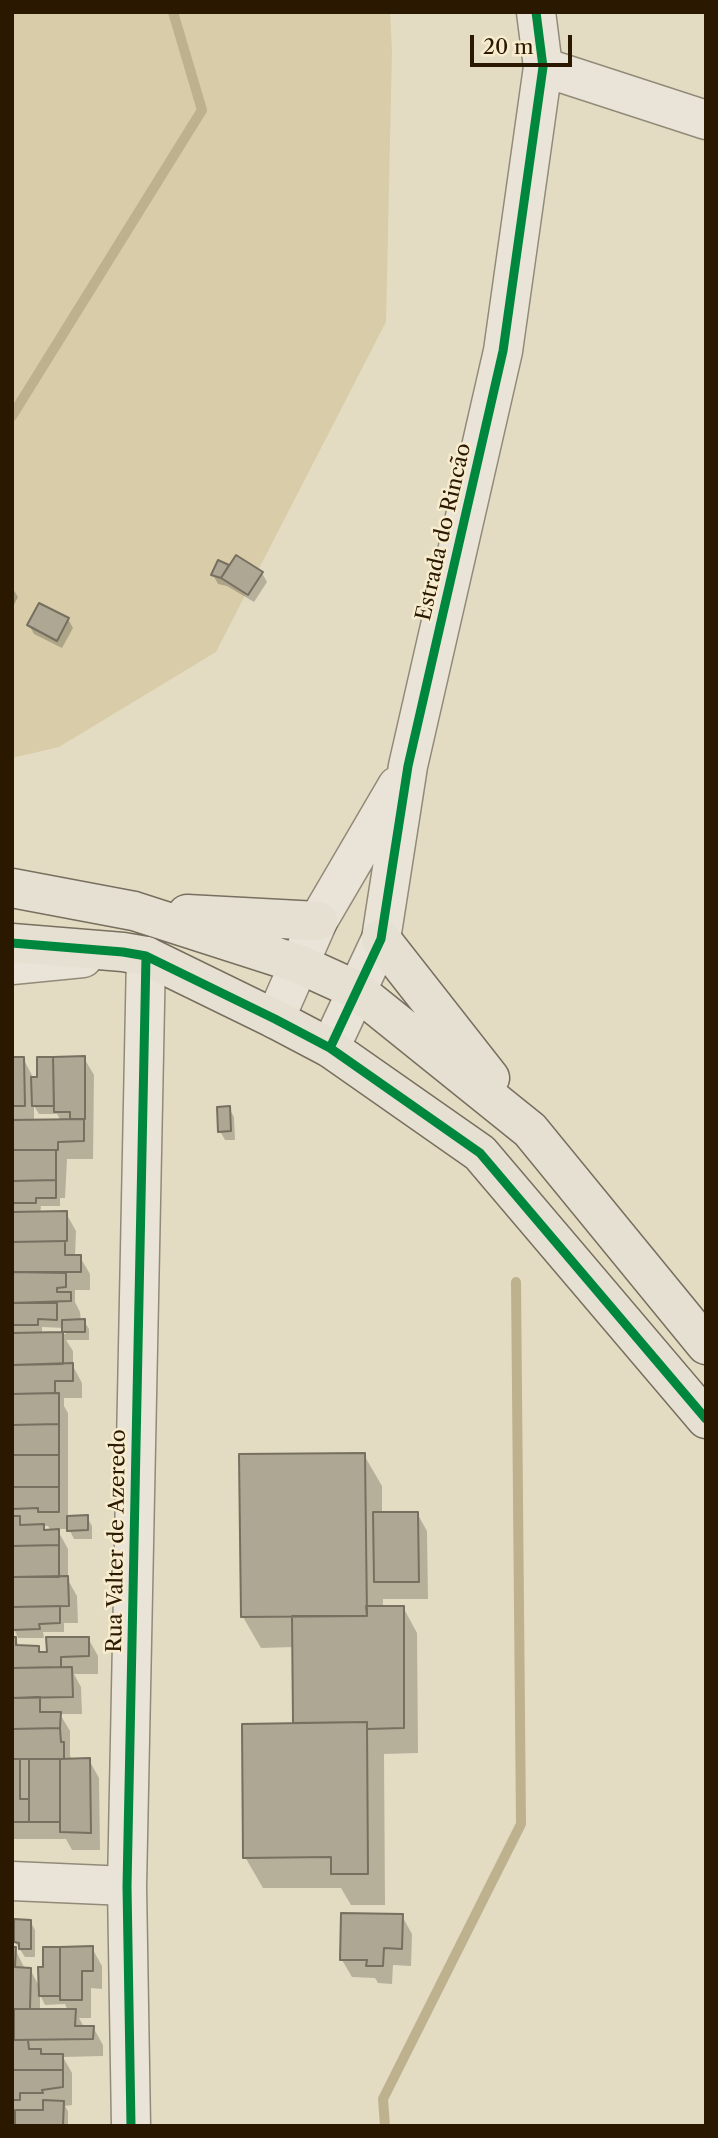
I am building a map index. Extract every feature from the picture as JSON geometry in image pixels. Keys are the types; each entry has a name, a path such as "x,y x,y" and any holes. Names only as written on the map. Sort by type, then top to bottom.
{"main road":[{"path":"12,888 134,911 299,964 356,990 530,1130"},
{"path":"134,911 318,921"},
{"path":"381,939 530,1130 706,1345"},
{"path":"12,943 135,954 275,1019 330,1048 480,1153 706,1419"}],"street":[{"name":"Estrada do Rincão","path":"330,1048 381,939 408,766 503,351 543,67 536,12"},
{"path":"543,67 706,120"},
{"name":"Estrada do Rincão","path":"275,1019 318,921 408,766"},
{"path":"12,965 135,954"},
{"name":"Rua Valter de Azeredo","path":"131,2126 127,1885 135,954"},
{"path":"12,1881 127,1885"}],"shaded area":[{"path":"12,12 390,12 392,51 386,322 216,652 59,747 12,758"}],"building":[{"path":"236,555 263,572 248,595 221,578"},
{"path":"218,560 229,565 221,578 211,575"},
{"path":"39,603 69,618 57,641 27,625"},
{"path":"85,1056 85,1119 70,1119 70,1112 54,1112 53,1057"},
{"path":"12,1057 24,1057 25,1106 12,1106"},
{"path":"37,1057 53,1057 54,1106 32,1106 31,1077 37,1077"},
{"path":"230,1106 231,1131 218,1132 217,1107"},
{"path":"84,1119 84,1141 58,1142 58,1150 12,1150 12,1120"},
{"path":"12,1150 56,1150 56,1180 12,1181"},
{"path":"56,1180 56,1198 36,1198 36,1203 12,1203 12,1181"},
{"path":"67,1211 67,1241 12,1242 12,1212"},
{"path":"65,1241 65,1255 81,1255 81,1272 12,1272 12,1242"},
{"path":"12,1272 66,1273 66,1287 57,1288 57,1292 71,1292 71,1301 12,1303"},
{"path":"12,1303 57,1303 57,1320 38,1319 38,1325 12,1325"},
{"path":"85,1319 85,1332 62,1332 62,1320"},
{"path":"63,1332 63,1364 12,1365 12,1333"},
{"path":"73,1363 73,1381 55,1381 55,1393 12,1394 12,1365"},
{"path":"59,1393 59,1424 12,1425 12,1394"},
{"path":"59,1424 59,1455 12,1455 12,1425"},
{"path":"365,1453 367,1616 241,1617 239,1454"},
{"path":"12,1455 59,1455 59,1487 12,1487"},
{"path":"12,1487 59,1487 59,1512 38,1512 38,1508 12,1509"},
{"path":"373,1512 418,1512 419,1582 374,1582"},
{"path":"88,1515 88,1530 67,1531 67,1516"},
{"path":"12,1516 20,1516 20,1525 44,1524 44,1530 59,1529 59,1545 12,1546"},
{"path":"59,1545 59,1577 12,1577 12,1546"},
{"path":"68,1576 69,1606 12,1607 12,1577"},
{"path":"60,1606 60,1623 39,1624 40,1629 12,1630 12,1607"},
{"path":"366,1606 404,1606 404,1728 367,1729 367,1722 293,1723 292,1616 367,1616"},
{"path":"12,1637 16,1637 16,1645 39,1646 39,1652 47,1652 46,1637 89,1637 89,1656 61,1657 61,1667 12,1668"},
{"path":"72,1667 73,1697 12,1698 12,1668"},
{"path":"40,1697 40,1712 61,1712 60,1728 12,1729 12,1698"},
{"path":"367,1722 368,1874 331,1874 331,1857 243,1858 242,1724"},
{"path":"60,1728 61,1742 64,1742 64,1759 12,1759 12,1729"},
{"path":"90,1758 91,1833 60,1832 60,1759"},
{"path":"12,1759 20,1759 20,1799 29,1799 29,1822 12,1822"},
{"path":"29,1759 60,1759 60,1822 29,1822"},
{"path":"341,1913 403,1914 402,1949 384,1948 383,1966 366,1966 367,1960 340,1960"},
{"path":"14,1919 31,1920 31,1949 19,1949 19,1943 14,1942"},
{"path":"93,1946 93,1971 82,1971 82,2000 60,2000 60,1947"},
{"path":"12,1947 16,1947 15,1967 31,1968 30,2009 12,2009"},
{"path":"43,1947 60,1947 60,1996 39,1996 38,1967 43,1967"},
{"path":"14,2009 76,2009 75,2026 94,2026 93,2039 14,2040"},
{"path":"12,2040 28,2040 29,2049 41,2049 41,2054 63,2054 63,2070 12,2070"},
{"path":"12,2070 63,2070 63,2087 42,2090 43,2093 20,2093 20,2100 12,2100"},
{"path":"43,2100 64,2101 63,2126 15,2126 15,2110 43,2110"}],"waterway":[{"path":"12,416 202,110 173,12"},
{"path":"385,2126 383,2099 521,1824 516,1282"}],"cycle path":[{"path":"330,1048 381,939 408,766 503,351 543,67 536,12"},
{"path":"12,943 146,956 330,1048 480,1153 706,1419"},
{"path":"131,2126 127,1886 146,956"}]}
